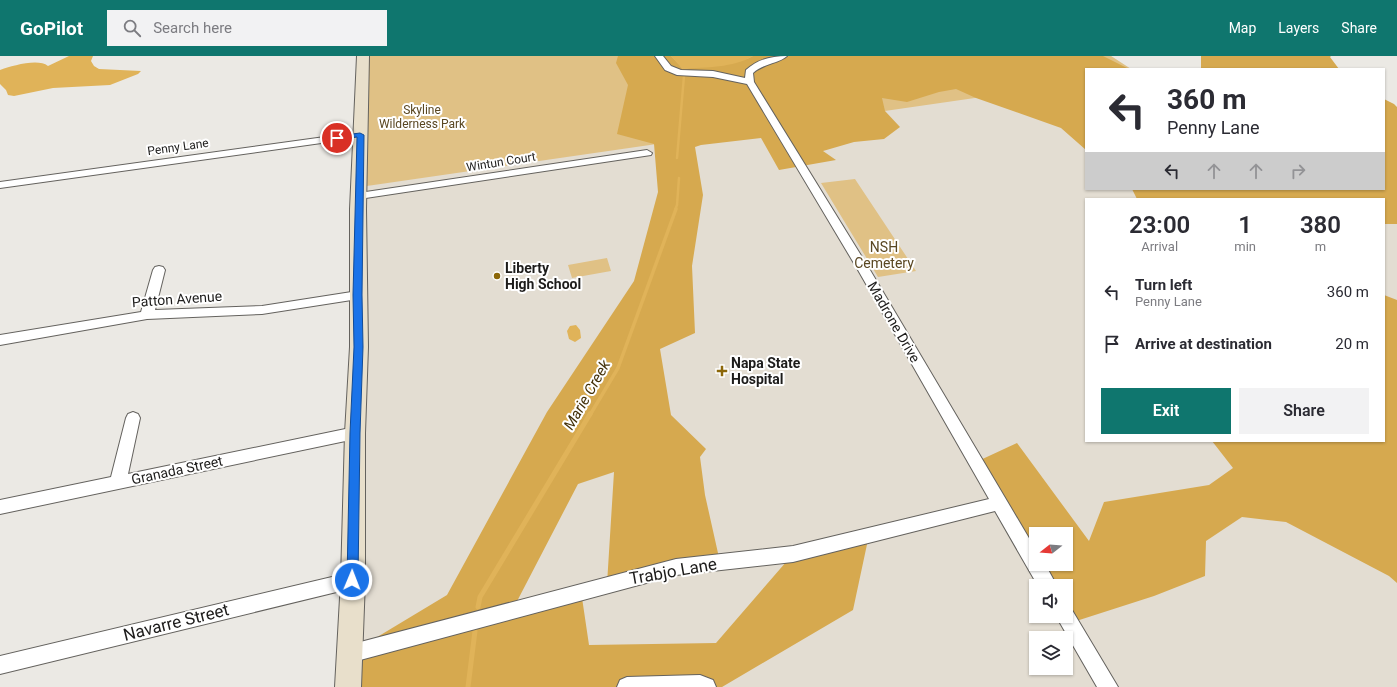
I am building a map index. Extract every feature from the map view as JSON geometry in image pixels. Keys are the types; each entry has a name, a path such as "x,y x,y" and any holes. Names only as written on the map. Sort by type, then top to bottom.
{"street":[{"path":"348,687 355,433 359,347 359,196 363,56"},
{"path":"659,56 668,68 680,73 717,74 750,82 749,72 757,64 783,56"},
{"name":"Madrone Drive","path":"750,82 804,169 1044,579"},
{"name":"Penny Lane","path":"0,185 360,135"},
{"name":"Wintun Court","path":"359,196 647,153"},
{"path":"147,315 159,270"},
{"name":"Patton Avenue","path":"0,340 147,315 262,310 358,295"},
{"path":"118,483 133,418"},
{"name":"Granada Street","path":"0,507 355,433"},
{"name":"Trabjo Lane","path":"350,654 676,567 793,554 999,503"},
{"name":"Navarre Street","path":"0,665 352,580"},
{"path":"1069,623 1108,687"},
{"path":"626,687 700,685 706,687"}],"shaded area":[{"path":"69,56 93,56 91,61 94,66 99,69 141,71 138,74 110,85 53,88 14,96 8,95 6,90 0,84 0,70 32,63 44,64 48,66"},
{"path":"618,56 671,56 683,69 747,59 753,56 1103,56 1127,68 1085,68 1085,149 1061,128 976,98 956,89 939,92 907,102 882,98 885,111 900,127 884,139 854,142 823,151 836,160 779,170 761,138 695,147 703,195 692,266 695,333 660,349 671,415 706,449 700,457 705,495 720,562 607,584 614,472 578,484 513,609 581,591 589,645 716,643 793,554 869,535 853,610 722,687 348,687 349,654 447,595 547,412 634,281 658,192 654,144 617,134 628,85 616,63"},
{"path":"671,56 753,56 728,65 683,69"},
{"name":"Napa State Hospital","path":"1111,56 1129,68 1085,68 1085,190 1335,190 1372,198 1085,198 1085,442 1385,442 1385,200 1397,202 1397,687 348,687 360,187"},
{"path":"1201,56 1331,56 1330,57 1338,68 1201,68"},
{"path":"1385,100 1397,107 1397,224 1385,224 1385,198 1136,198 1132,190 1385,190"},
{"path":"1385,295 1397,300 1397,583 1389,576 1286,522 1242,517 1206,541 1205,576 1154,596 1073,622 1073,579 1044,579 1039,571 1073,571 1073,527 1029,527 1029,553 976,462 1017,443 1089,541 1104,502 1209,485 1233,468 1213,442 1385,442"},
{"path":"576,325 580,330 581,338 575,342 569,339 567,331 570,326"}],"green space":[{"name":"Skyline Wilderness Park","path":"363,56 1111,56 1129,68 1085,68 1085,82 360,187"},
{"name":"NSH Cemetery","path":"855,179 916,271 878,277 821,183"},
{"path":"607,258 611,271 572,278 568,265"}],"waterway":[{"name":"Marie Creek","path":"677,158 684,76"},
{"name":"Marie Creek","path":"675,210 677,205 679,178"},
{"name":"Marie Creek","path":"590,415 618,368 676,209"},
{"name":"Marie Creek","path":"478,607 480,597 590,414"},
{"name":"Marie Creek","path":"468,687 475,631"}],"place":[{"name":"Liberty High School","path":"497,276"},
{"name":"Napa State Hospital","path":"722,371"}],"route":[{"path":"337,138 360,135 360,187 358,208 359,347 355,433 352,580"}]}
